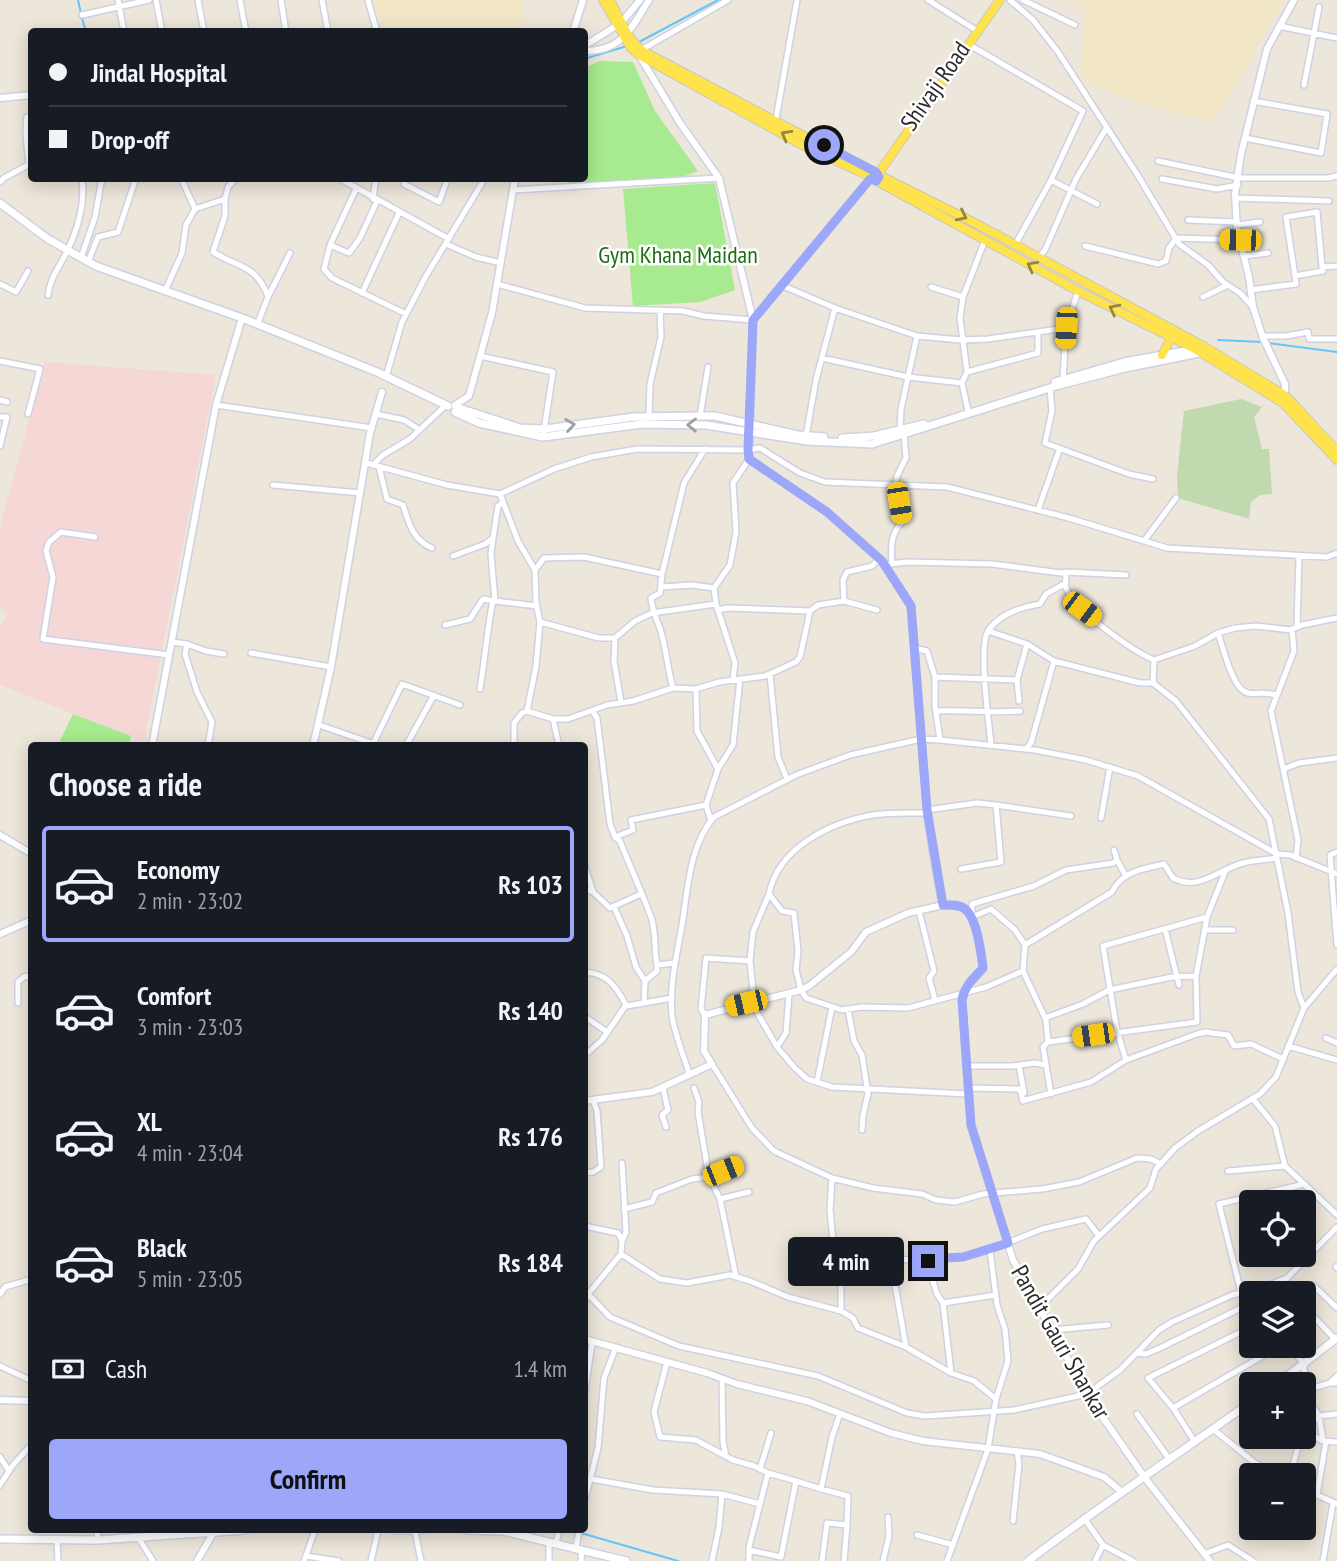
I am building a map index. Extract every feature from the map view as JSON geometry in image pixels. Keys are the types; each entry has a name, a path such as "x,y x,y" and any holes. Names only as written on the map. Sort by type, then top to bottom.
{"main road":[{"path":"603,0 632,44 806,147 989,231 1203,350 1285,399 1337,450"},
{"path":"610,0 619,24"},
{"name":"Shivaji Road","path":"874,176 945,77 995,0"},
{"path":"977,30 1000,0"},
{"path":"632,44 776,119 1078,291 1171,338 1203,350"},
{"path":"0,203 48,239 84,260 242,318 452,407 520,428 561,436 642,424 714,426 806,436 874,436 903,432 1051,388 1203,350"},
{"path":"1162,355 1171,338"},
{"path":"544,433 649,416 715,416 749,429 807,441 873,444 1063,379 1124,362 1203,350"},
{"path":"1285,399 1337,460"},
{"path":"714,426 715,416"},
{"path":"1293,1372 1336,1339"},
{"path":"1028,1561 1084,1518 1239,1411"},
{"path":"0,1539 97,1540 182,1533"},
{"path":"512,1533 626,1561"}],"street":[{"path":"82,15 119,3 149,0"},
{"path":"156,0 161,28"},
{"path":"198,0 203,28"},
{"path":"240,0 245,28"},
{"path":"281,0 285,28"},
{"path":"322,0 327,28"},
{"path":"369,0 376,28"},
{"path":"574,28 583,0"},
{"path":"588,46 619,24 640,0"},
{"path":"632,44 649,0"},
{"path":"588,50 597,51 632,44 728,0"},
{"path":"776,119 797,0"},
{"path":"928,0 977,30"},
{"path":"1010,0 1033,20 1058,52 1179,244 1208,265 1253,307"},
{"path":"1023,0 1075,25"},
{"path":"1285,399 1285,384 1262,336 1253,307 1237,223 1236,198 1245,138 1267,49 1294,0"},
{"path":"119,3 123,28"},
{"path":"1304,85 1319,7"},
{"path":"1279,26 1337,38"},
{"path":"968,43 1083,111 1051,180 1016,245"},
{"path":"632,44 680,123 719,178 753,320 749,459 733,483 736,532 730,565 715,588 717,607 735,663 737,679 733,745 718,769 706,805 711,821"},
{"path":"0,98 28,95"},
{"path":"1245,138 1321,153 1327,114 1253,101"},
{"path":"27,117 24,131 28,149"},
{"path":"1039,257 1045,250 1076,179 1107,127"},
{"path":"1158,161 1238,181 1337,176"},
{"path":"0,182 28,165"},
{"path":"753,320 874,176"},
{"path":"513,190 719,178"},
{"path":"1162,179 1217,189 1238,181"},
{"path":"1051,180 1097,204"},
{"path":"48,295 49,285 68,250 77,226 82,182"},
{"path":"84,260 101,182"},
{"path":"84,260 98,237 118,232 135,182"},
{"path":"183,182 195,209"},
{"path":"232,182 228,187 225,216 213,252 252,270 263,283 268,297"},
{"path":"345,182 476,257 501,263"},
{"path":"330,245 349,253 360,238 375,200 376,182"},
{"path":"404,182 439,202 446,182"},
{"path":"386,377 406,314 483,182"},
{"path":"314,742 331,667 360,493 373,465 383,455 469,396 497,284 514,182"},
{"path":"356,189 330,245 324,269 326,273 362,293 406,314"},
{"path":"1236,198 1329,201"},
{"path":"165,291 182,253 186,225 195,209 225,199"},
{"path":"362,293 399,212"},
{"path":"1251,290 1296,284 1294,276 1286,217 1317,212 1323,271 1294,276"},
{"path":"1188,220 1260,222"},
{"path":"968,411 962,383 967,372 960,318 963,297 989,231"},
{"path":"1175,238 1240,240"},
{"path":"1085,246 1158,264 1166,261 1175,238"},
{"path":"257,325 290,253"},
{"path":"1244,256 1268,253"},
{"path":"1322,267 1337,265"},
{"path":"0,284 16,292 28,271"},
{"path":"497,284 585,309 660,310 753,320"},
{"path":"781,285 835,308 917,336 961,340 1066,328"},
{"path":"1203,297 1228,285"},
{"path":"931,287 963,297"},
{"path":"1063,379 1066,328 1078,291"},
{"path":"806,436 835,308"},
{"path":"649,416 650,384 661,337 660,310"},
{"path":"153,742 216,405 242,318"},
{"path":"1262,336 1308,332 1309,339 1337,339"},
{"path":"967,372 1038,353 1038,333"},
{"path":"885,563 894,530 902,522 896,485 897,476 906,458 903,432 908,377 917,336"},
{"path":"480,356 553,372 544,433"},
{"path":"822,358 908,377 962,383"},
{"path":"0,361 40,369 28,414"},
{"path":"700,416 708,367"},
{"path":"1051,388 1052,411 1045,443 1129,474 1153,478"},
{"path":"382,392 372,428 373,465 387,499 403,505 413,534 422,544 432,548"},
{"path":"216,405 372,428"},
{"path":"376,414 404,420 420,430"},
{"path":"0,418 7,417 0,446"},
{"path":"1038,510 1060,448"},
{"path":"373,465 447,485 500,494 554,469 591,457 637,449 760,449 800,472 825,482 947,487 1038,510 1167,548 1326,557 1337,554"},
{"path":"673,688 662,636 652,613 651,598 660,593 684,483 705,449"},
{"path":"749,459 827,512 885,563 911,606 927,811 943,905"},
{"path":"273,485 360,493"},
{"path":"500,494 518,541 534,570 540,622 536,666 527,712"},
{"path":"1144,541 1176,498"},
{"path":"480,689 486,654 485,639 494,600 491,554 498,506 502,503"},
{"path":"95,537 61,532 49,542 46,551 53,577 43,639 169,656"},
{"path":"453,556 485,544 493,538"},
{"path":"1296,858 1298,840 1271,711 1294,651 1299,556"},
{"path":"534,570 544,558 584,557 662,574"},
{"path":"1326,557 1337,564"},
{"path":"844,601 843,580 847,572 885,563 992,564 1060,573 1126,575"},
{"path":"1066,572 1066,587 1082,609 1107,632 1154,660 1235,628 1295,628 1337,618"},
{"path":"991,745 985,643 988,631 1020,607 1040,604 1046,594 1066,583"},
{"path":"661,587 692,585 715,588"},
{"path":"445,625 470,619 482,599 537,606"},
{"path":"540,622 599,638 615,638 635,621 652,613 717,607 810,611 818,605 844,601 877,610"},
{"path":"514,742 514,723 522,713 568,719 673,688 696,689 770,674 796,662 800,657 810,611"},
{"path":"988,631 1027,645 1054,661 1140,683 1153,683 1176,701 1269,819 1289,913 1298,992 1304,1009"},
{"path":"1218,633 1240,690 1251,694 1263,691 1276,695"},
{"path":"615,638 614,661 621,702"},
{"path":"172,642 224,654"},
{"path":"187,644 185,654 212,722 209,742"},
{"path":"1019,701 1017,680 1027,645"},
{"path":"914,648 927,650 935,677 940,740"},
{"path":"251,653 331,667"},
{"path":"1153,683 1154,660"},
{"path":"1026,749 1031,743 1054,661"},
{"path":"770,674 778,757 787,779"},
{"path":"935,677 1017,680"},
{"path":"374,742 402,684 460,705"},
{"path":"696,689 697,731 718,769"},
{"path":"408,742 434,695"},
{"path":"936,711 1020,711"},
{"path":"593,712 597,718 608,811 615,837 620,841 651,919 656,940 657,971 645,981"},
{"path":"552,719 558,742"},
{"path":"319,725 355,742"},
{"path":"689,1073 675,1032 672,998 690,870 706,826 787,779 850,755 921,738 1026,749 1086,760 1138,776 1277,856"},
{"path":"1284,769 1299,763 1337,758"},
{"path":"1101,818 1110,767"},
{"path":"1071,816 977,803 927,811 872,815 828,829 809,840 782,863 772,879 769,894 753,932 750,961 755,1010 777,1047 807,1079 832,1087 968,1091 1020,1089 1023,1101 1091,1082 1126,1060 1205,1032 1228,1035 1234,1046 1251,1044 1283,1059"},
{"path":"961,869 1001,862 996,804"},
{"path":"615,837 633,830 631,820 706,805"},
{"path":"0,835 28,852"},
{"path":"1114,850 1126,876"},
{"path":"1337,852 1330,855 1337,945"},
{"path":"1025,945 1112,892 1117,882 1134,871 1164,864 1173,878 1194,883 1242,863 1277,856 1296,858 1337,874"},
{"path":"963,993 983,968 972,917 972,904 1034,886 1066,870 1113,863 1117,860"},
{"path":"1051,1094 1043,1047 1048,1042 1197,1022 1196,976 1207,918 1225,871"},
{"path":"588,876 593,892"},
{"path":"588,890 610,908 641,894"},
{"path":"769,894 782,911 794,913 798,951 796,970 801,990 806,998 832,1007 908,1008 986,987 1023,971"},
{"path":"705,1015 801,990 851,952 866,932 919,911 943,905 958,906 966,909 972,917"},
{"path":"614,907 645,981 644,1003"},
{"path":"972,917 991,909 1015,930 1025,945 1023,971 1045,1017 1048,1042"},
{"path":"919,911 934,971 929,978 935,1000"},
{"path":"1126,1060 1117,1031 1103,946 1207,918"},
{"path":"0,934 28,922"},
{"path":"1165,929 1179,985"},
{"path":"1206,930 1233,930"},
{"path":"750,961 706,958 701,1009 705,1015 704,1051 752,1128 774,1151 832,1178 956,1202 991,1193 1042,1189 1079,1182 1137,1158 1151,1159 1161,1164"},
{"path":"657,965 675,963"},
{"path":"1040,1308 1078,1269 1094,1241 1150,1188 1156,1169 1175,1148 1253,1098 1276,1077 1304,1009 1337,969"},
{"path":"588,973 609,979 617,987 626,1006"},
{"path":"18,1003 20,979 28,976"},
{"path":"1045,1017 1083,1004 1109,990 1178,976 1196,976"},
{"name":"Pandit Gauri Shankar","path":"963,993 971,1125 1013,1261 1087,1394 1145,1478 1210,1561"},
{"path":"777,1047 786,1033 789,994"},
{"path":"588,1053 603,1040 626,1006 672,998"},
{"path":"817,1082 832,1007"},
{"path":"848,1009 854,1041 862,1055 867,1089 862,1130"},
{"path":"588,1019 607,1032"},
{"path":"1326,1038 1337,1043"},
{"path":"1288,1046 1337,1060"},
{"path":"966,1066 1035,1063 1045,1065"},
{"path":"588,1101 652,1092 712,1064"},
{"path":"1019,1065 1026,1100"},
{"path":"663,1087 668,1110 662,1115 666,1127"},
{"path":"694,1088 699,1102 698,1112 709,1177 720,1199 736,1277"},
{"path":"1253,1098 1275,1126 1285,1166 1337,1215"},
{"path":"588,1173 601,1167 597,1111 593,1100"},
{"path":"588,1292 621,1254 626,1232 622,1163"},
{"path":"624,1209 652,1202 656,1193 692,1179 709,1177 736,1166"},
{"path":"1227,1171 1285,1166"},
{"path":"832,1178 831,1221 841,1273 841,1311"},
{"path":"1239,1285 1219,1204 1305,1184"},
{"path":"720,1199 749,1192"},
{"path":"841,1273 891,1262 963,1257 990,1250 1042,1228 1086,1219 1100,1236"},
{"path":"588,1227 618,1233 622,1241"},
{"path":"1278,1281 1287,1278 1337,1227"},
{"path":"947,1561 988,1448 996,1399 1008,1361 1005,1329 996,1295 990,1250"},
{"path":"621,1254 660,1279 687,1283 730,1275 788,1297 841,1311 853,1318 858,1328 906,1347 951,1373 974,1381 996,1399"},
{"path":"926,1259 937,1294 943,1303 951,1373"},
{"path":"891,1262 906,1347"},
{"path":"0,1294 2,1287 28,1280"},
{"path":"1316,1288 1337,1308"},
{"path":"588,1296 610,1317 679,1346 818,1376 907,1413 925,1416 1014,1410 1087,1394 1098,1388 1172,1321 1239,1294"},
{"path":"943,1303 996,1295"},
{"path":"1138,1353 1146,1354 1160,1348 1239,1309"},
{"path":"1316,1319 1336,1339"},
{"path":"1052,1330 1108,1325"},
{"path":"1195,1442 1149,1378 1239,1333"},
{"path":"588,1341 737,1384 807,1401 891,1433 923,1441 1040,1454 1104,1477 1122,1492"},
{"path":"588,1370 592,1343"},
{"path":"588,1489 598,1448 604,1378 616,1348"},
{"path":"1173,1408 1259,1358"},
{"path":"1299,1358 1304,1364 1305,1372"},
{"path":"667,1362 654,1412 660,1437 696,1440 768,1473 848,1496 844,1561"},
{"path":"0,1366 28,1379"},
{"path":"1316,1388 1334,1383 1337,1376"},
{"path":"722,1378 723,1442 726,1456"},
{"path":"0,1400 28,1401"},
{"path":"1316,1411 1325,1441 1317,1495 1335,1503 1323,1561"},
{"path":"821,1489 832,1437 840,1414"},
{"path":"1137,1414 1170,1460"},
{"path":"1316,1419 1337,1414"},
{"path":"1213,1429 1255,1463"},
{"path":"760,1469 771,1433"},
{"path":"1316,1436 1325,1441 1337,1442"},
{"path":"0,1485 28,1449"},
{"path":"1013,1521 1017,1451"},
{"path":"0,1457 9,1471"},
{"path":"749,1561 749,1550 768,1473"},
{"path":"591,1479 653,1490 722,1494 760,1504"},
{"path":"781,1557 796,1481"},
{"path":"712,1561 722,1494"},
{"path":"883,1561 889,1536 888,1517"},
{"path":"1084,1518 1103,1545 1132,1561"},
{"path":"822,1561 827,1523 847,1525"},
{"path":"97,1533 97,1540"},
{"path":"197,1561 213,1533"},
{"path":"314,1533 305,1558 338,1561"},
{"path":"371,1561 377,1533"},
{"path":"418,1533 421,1561"},
{"path":"549,1561 558,1533"},
{"path":"579,1533 581,1561"},
{"path":"917,1535 953,1545"},
{"path":"138,1537 153,1561"},
{"path":"57,1540 58,1561"},
{"path":"1095,1561 1103,1545"},
{"path":"1204,1554 1228,1545 1253,1561"},
{"path":"749,1550 790,1561"}],"shaded area":[{"path":"374,0 524,0 521,28 382,28"},
{"path":"1072,0 1285,0 1214,122 1139,104 1080,79 1085,11"},
{"path":"45,362 216,375 144,741 0,685 0,627 8,614 0,607 0,527"}],"green space":[{"path":"599,61 633,62 655,111 698,171 685,176 568,185 568,182 588,182 588,66"},
{"name":"Gym Khana Maidan","path":"715,183 735,290 700,302 633,306 623,189"},
{"path":"1241,399 1262,407 1254,417 1262,449 1269,449 1272,494 1260,495 1251,502 1249,519 1178,498 1177,475 1184,411"},
{"path":"73,714 131,736 130,742 59,742"}],"waterway":[{"path":"78,0 81,13"},
{"path":"639,42 718,0"},
{"path":"82,18 85,28"},
{"path":"588,58 627,46"},
{"path":"1218,340 1262,342"},
{"path":"1268,343 1337,352"},
{"path":"581,1533 678,1561"}],"route":[{"path":"824,145 876,172 879,177 876,181 870,179 753,320 748,450 749,459 827,512 882,561 911,606 927,810 934,860 943,905 966,909 972,917 983,968 963,993 962,1000 971,1125 1008,1243 963,1257 926,1259 928,1261"}]}
